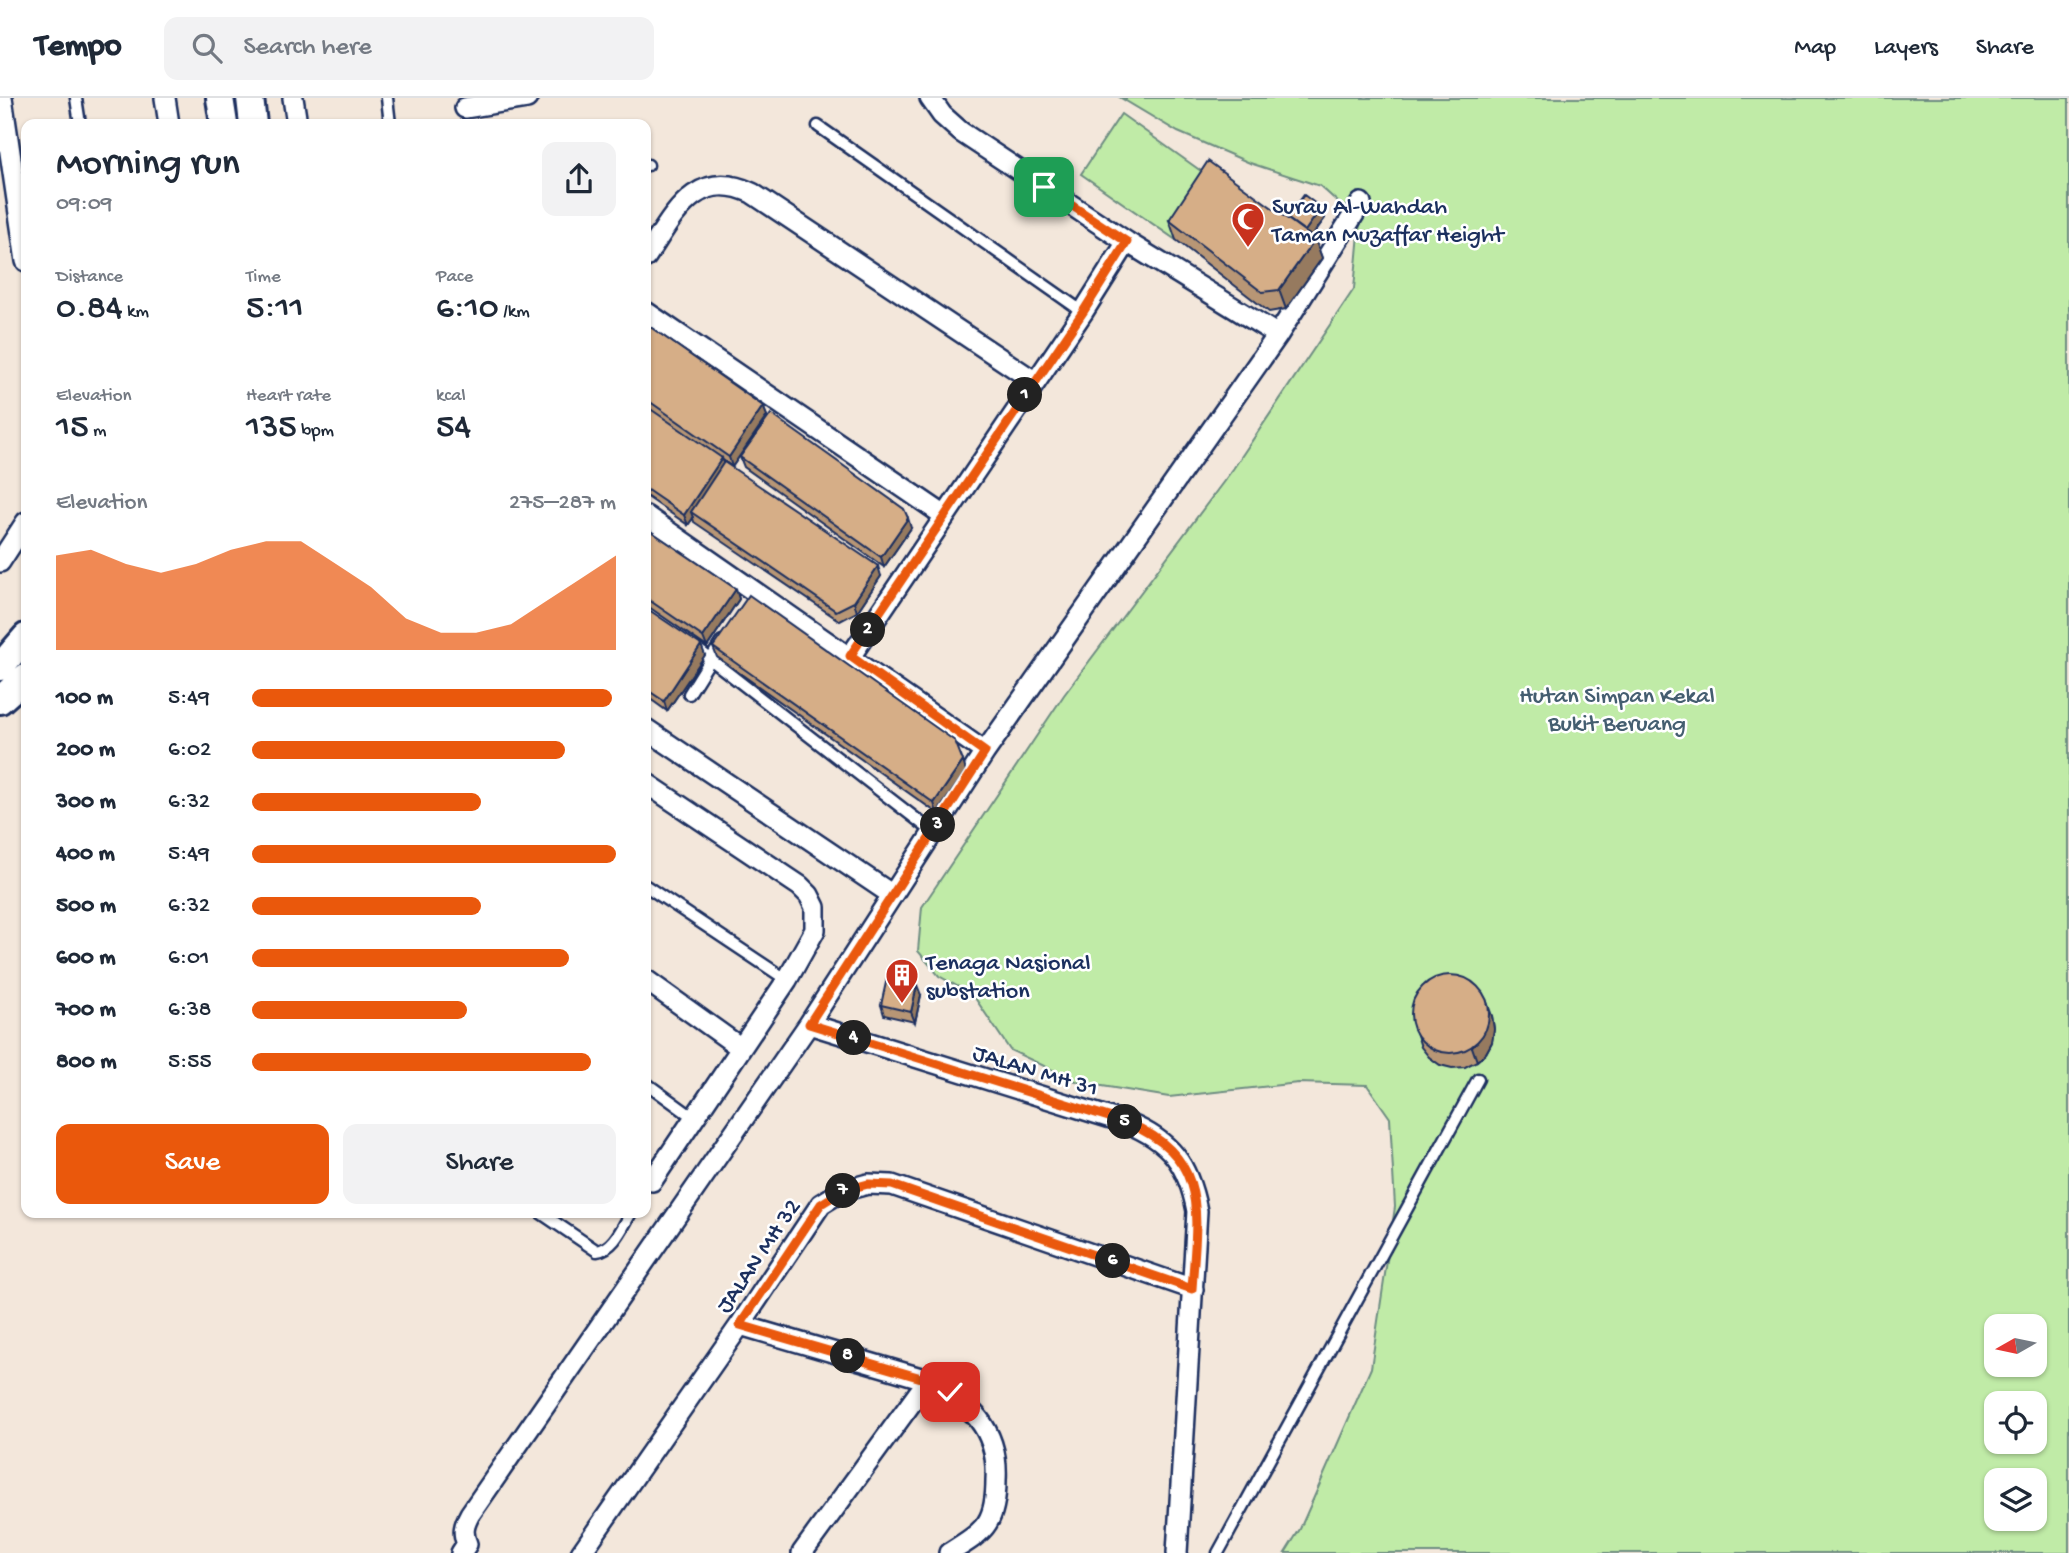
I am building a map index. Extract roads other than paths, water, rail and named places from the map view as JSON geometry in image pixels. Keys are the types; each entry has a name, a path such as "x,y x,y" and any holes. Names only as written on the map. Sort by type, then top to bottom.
{"main road":[{"path":"220,98 223,119"},
{"path":"250,98 252,119"},
{"path":"0,667 21,643"},
{"path":"0,701 21,682"}],"street":[{"path":"2,98 21,210"},
{"path":"165,98 168,119"},
{"path":"293,98 296,119"},
{"path":"465,110 527,98"},
{"path":"930,98 961,132 1127,242 1278,335"},
{"path":"651,250 682,204 693,194 722,184 737,186 752,193 1034,381"},
{"path":"469,1550 464,1536 465,1523 470,1514 809,1024 985,752 1278,335 1361,203"},
{"path":"850,656 1083,312 1127,242"},
{"path":"651,315 945,516"},
{"path":"651,520 749,595 850,656 985,752"},
{"path":"0,562 21,530"},
{"path":"651,732 891,894"},
{"path":"651,786 800,886 815,907 814,930 788,980 651,1179"},
{"path":"651,984 741,1048"},
{"name":"JALAN MH 31","path":"809,1024 1128,1123 1151,1133 1169,1147 1192,1187 1197,1211 1177,1553"},
{"name":"JALAN MH 32","path":"581,1553 821,1204 842,1191 868,1184 892,1185 1192,1289"},
{"path":"740,1325 928,1380 972,1409 989,1434 997,1462 996,1498 987,1523 949,1553"},
{"path":"802,1553 928,1380"}],"lane":[{"path":"76,98 79,119"},
{"path":"387,98 389,119"},
{"path":"818,126 1083,312"},
{"path":"690,694 725,636"},
{"path":"689,644 933,832"},
{"path":"651,889 788,980"},
{"path":"1218,1553 1478,1079"},
{"path":"651,1087 694,1118"},
{"path":"548,1218 597,1251 605,1250 611,1244 628,1218"}],"place":[{"name":"Surau Al-Wahdah Taman Muzaffar Height","path":"1248,249"},
{"name":"Tenaga Nasional substation","path":"902,1005"}],"park label":[{"name":"Hutan Simpan Kekal Bukit Beruang","path":"1617,708"}]}
